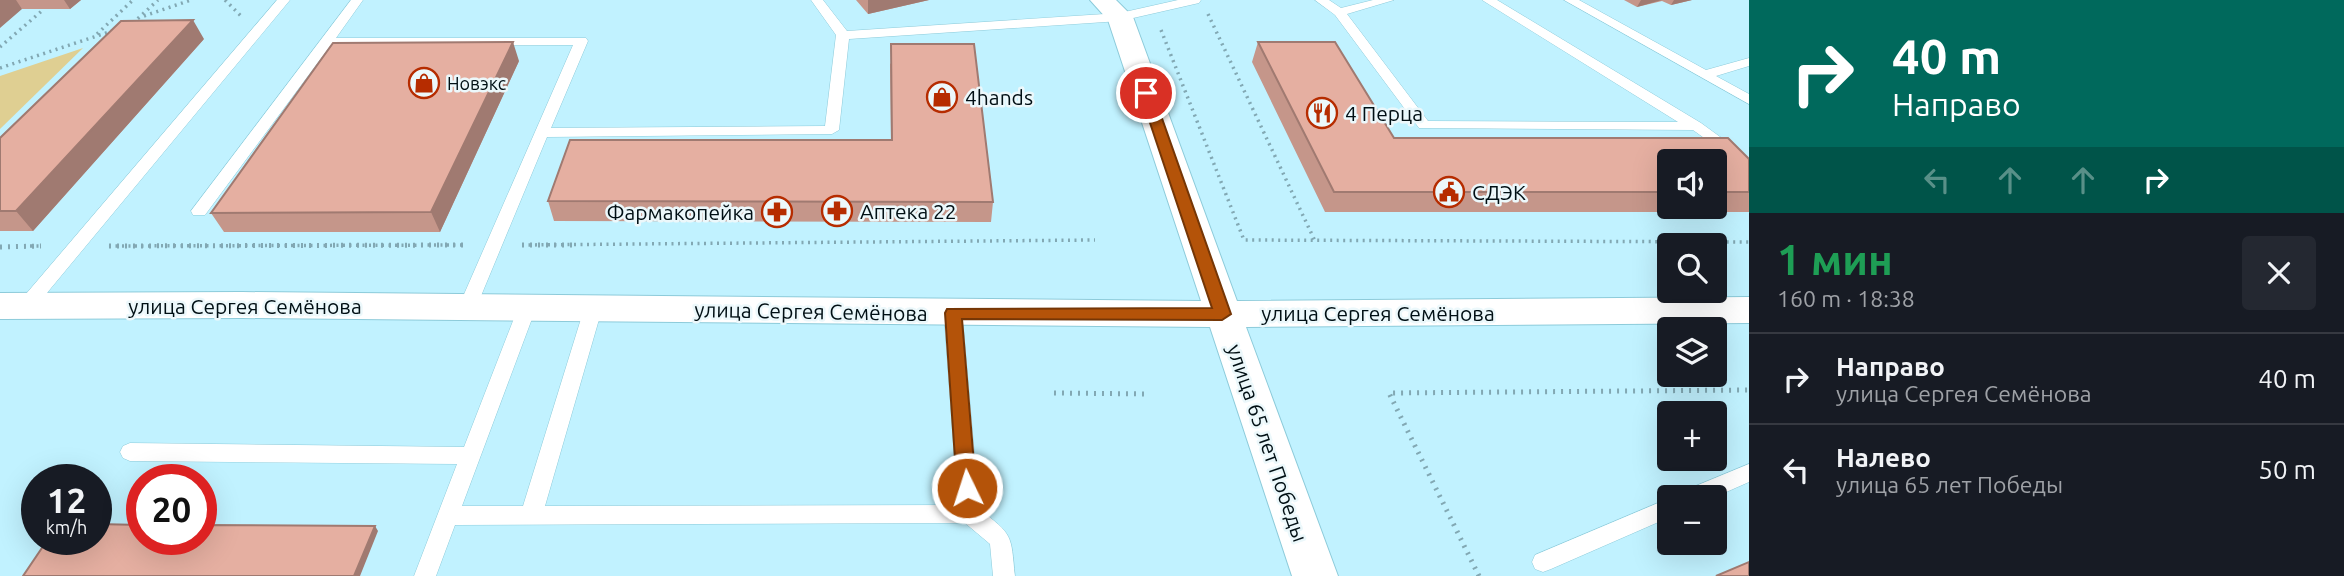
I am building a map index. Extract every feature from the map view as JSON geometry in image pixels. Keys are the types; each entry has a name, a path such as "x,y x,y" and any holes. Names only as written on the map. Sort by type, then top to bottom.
{"street":[{"name":"улица 65 лет Победы","path":"1111,9 1315,576"},
{"name":"улица Сергея Семёнова","path":"13,306 1222,314 1749,310"}],"lane":[{"path":"13,306 76,246 284,0"},
{"path":"199,211 357,0"},
{"path":"542,133 832,130 843,35 817,0"},
{"path":"843,35 1111,9 1153,10 1195,0"},
{"path":"1321,0 1339,12 1424,125 1696,126"},
{"path":"1339,12 1388,0"},
{"path":"1488,0 1696,126 1749,165"},
{"path":"1570,0 1749,100"},
{"path":"326,42 581,41 467,308"},
{"path":"1704,75 1749,62"},
{"path":"425,576 527,308"},
{"path":"531,516 593,309"},
{"path":"953,313 969,513"},
{"path":"130,452 470,456"},
{"path":"1721,485 1749,473"},
{"path":"448,515 969,513 1001,539 1004,576"},
{"path":"1543,562 1657,513"}],"path":[{"path":"93,37 133,0"},
{"path":"132,25 158,0"},
{"path":"140,17 191,0"},
{"path":"0,47 44,9"},
{"path":"1153,10 1244,240 1749,242"},
{"path":"1207,12 1315,241"},
{"path":"0,68 119,29"},
{"path":"0,247 1095,240"},
{"path":"1479,576 1389,393 1749,390"},
{"path":"1054,393 1148,394"}],"shaded area":[{"path":"83,48 0,129 0,76"}],"building":[{"path":"193,20 16,211 0,211 0,138 121,21"},
{"path":"513,42 431,212 211,213 333,43"},
{"path":"1258,42 1335,42 1394,138 1728,138 1749,159 1749,192 1727,192 1727,149 1657,149 1657,192 1334,192"},
{"path":"891,44 974,44 993,202 548,201 570,140 892,140"},
{"path":"112,524 126,525 126,555 217,555 217,525 375,526 354,576 23,576 37,555 112,555"},
{"path":"1749,562 1749,576 1716,576"}],"place":[{"name":"Новэкс","path":"424,83"},
{"name":"4hands","path":"942,97"},
{"name":"4 Перца","path":"1322,113"},
{"name":"СДЭК","path":"1449,192"},
{"name":"Аптека 22","path":"837,211"},
{"name":"Фармакопейка","path":"777,212"}],"route":[{"path":"967,488 953,313 1222,314 1146,93"}]}
